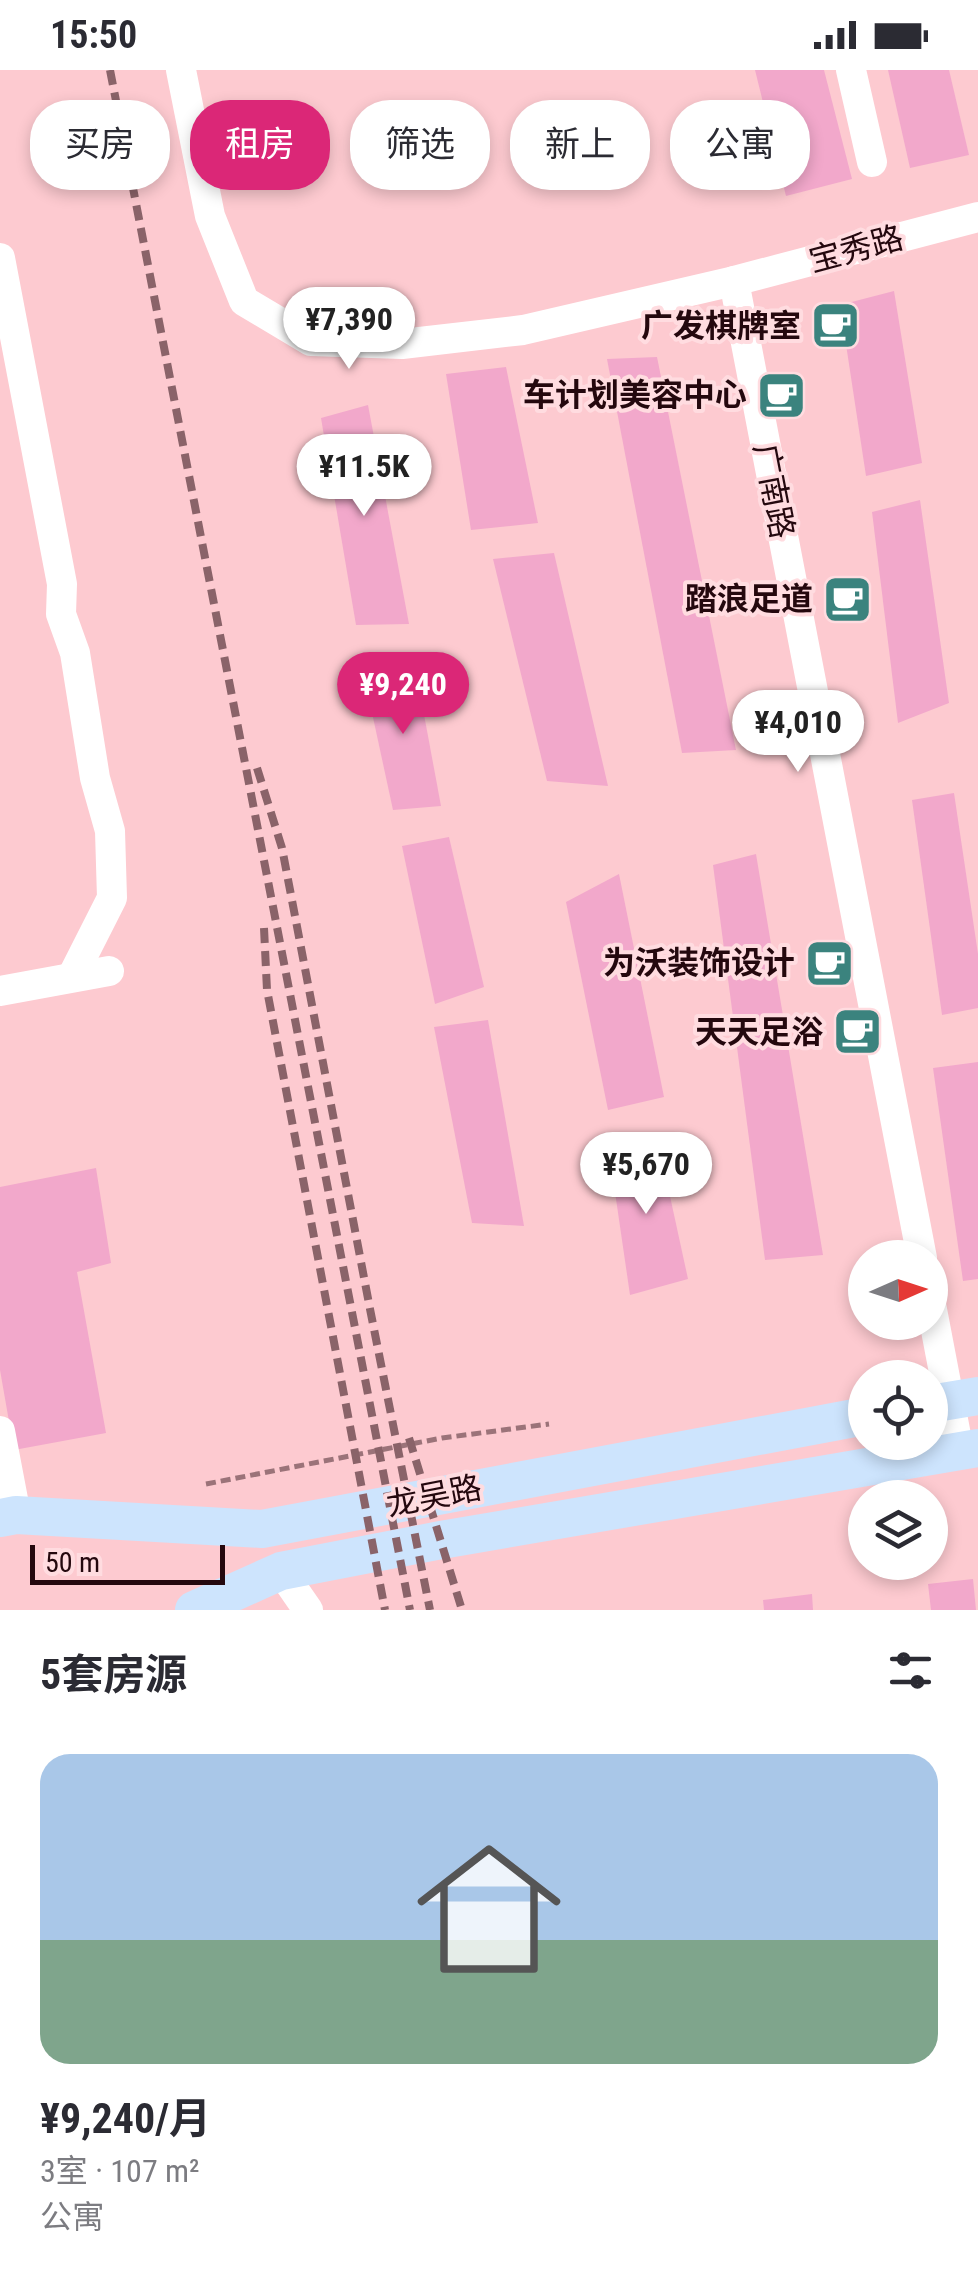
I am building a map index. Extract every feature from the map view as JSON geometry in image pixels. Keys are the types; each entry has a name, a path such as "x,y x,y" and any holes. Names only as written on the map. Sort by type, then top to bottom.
{"main road":[{"name":"龙吴路","path":"8,1516 262,1530 848,1419"},
{"name":"龙吴路","path":"194,1610 281,1571 969,1450"}],"street":[{"path":"182,70 210,216 244,301 311,341 402,344 523,330 734,281"},
{"path":"851,70 872,162"},
{"name":"宝秀路","path":"734,281 978,216"},
{"path":"0,258 62,584 62,614 75,653 96,778 110,830 112,898 72,977"},
{"name":"广南路","path":"734,281 919,1240"},
{"path":"0,991 108,970"},
{"path":"939,1340 952,1400 969,1450"},
{"path":"0,1431 8,1516"},
{"path":"281,1571 308,1610"}],"path":[{"path":"206,1484 442,1438 549,1424"}],"building":[{"path":"755,70 824,70 852,179 810,190 810,100 762,100"},
{"path":"888,70 949,70 969,155 910,168"},
{"path":"785,190 809,190 786,196"},
{"path":"894,291 922,463 866,476 840,305"},
{"path":"657,357 736,750 682,753 607,359"},
{"path":"506,367 538,523 471,530 446,374"},
{"path":"368,405 409,624 356,625 321,418"},
{"path":"920,500 949,703 898,723 872,512"},
{"path":"554,553 608,786 547,781 493,559"},
{"path":"415,666 441,806 393,810 363,671"},
{"path":"954,793 978,954 978,1008 942,1015 912,800"},
{"path":"449,837 484,987 435,1004 402,846"},
{"path":"756,854 823,1255 765,1260 713,865"},
{"path":"619,874 664,1097 608,1110 566,902"},
{"path":"488,1020 524,1226 472,1223 434,1027"},
{"path":"978,1062 978,1279 963,1281 933,1068"},
{"path":"658,1141 688,1279 630,1295 608,1144"},
{"path":"96,1168 111,1263 77,1272 106,1433 14,1450 0,1370 0,1187"},
{"path":"973,1579 976,1610 931,1610 928,1584"},
{"path":"812,1594 813,1610 764,1610 763,1600"}],"railway":[{"path":"110,70 410,1610"},
{"path":"257,768 282,848 430,1610"},
{"path":"264,928 267,990 385,1610"},
{"path":"409,1438 462,1610"}],"place":[{"name":"广发棋牌室","path":"836,326"},
{"name":"车计划美容中心","path":"782,395"},
{"name":"踏浪足道","path":"848,599"},
{"name":"为沃装饰设计","path":"830,963"},
{"name":"天天足浴","path":"858,1032"}]}
